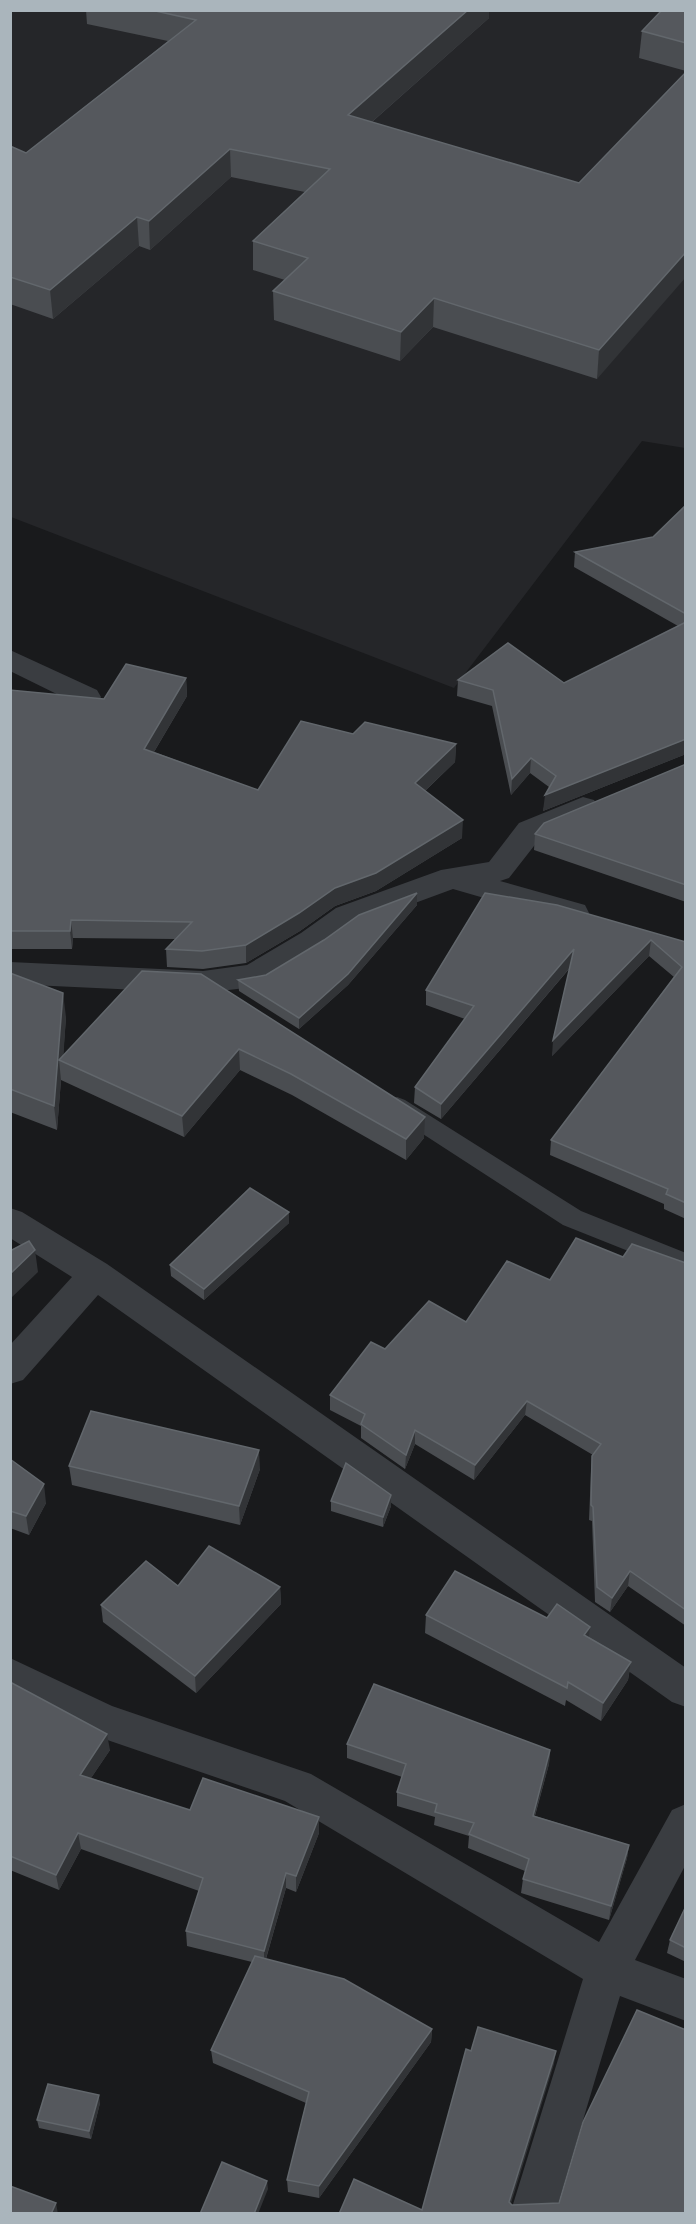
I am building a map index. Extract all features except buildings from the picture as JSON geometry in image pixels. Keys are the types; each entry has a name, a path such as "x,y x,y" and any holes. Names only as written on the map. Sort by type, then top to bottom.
{"street":[{"path":"10,659 87,697"},
{"path":"10,973 203,982 254,976 312,941 347,916 452,878 498,870 530,830 611,796"},
{"path":"452,878 596,919"},
{"path":"10,1221 95,1274 686,1690"},
{"path":"10,1370 95,1274"},
{"path":"10,1674 101,1719 297,1787 607,1970 686,2000"},
{"path":"532,2214 607,1970 686,1823"}],"lane":[{"path":"203,982 233,1001"},
{"path":"382,1097 572,1218 686,1264"}],"shaded area":[{"path":"10,11 685,11 685,448 642,441 454,688 11,517"}]}
